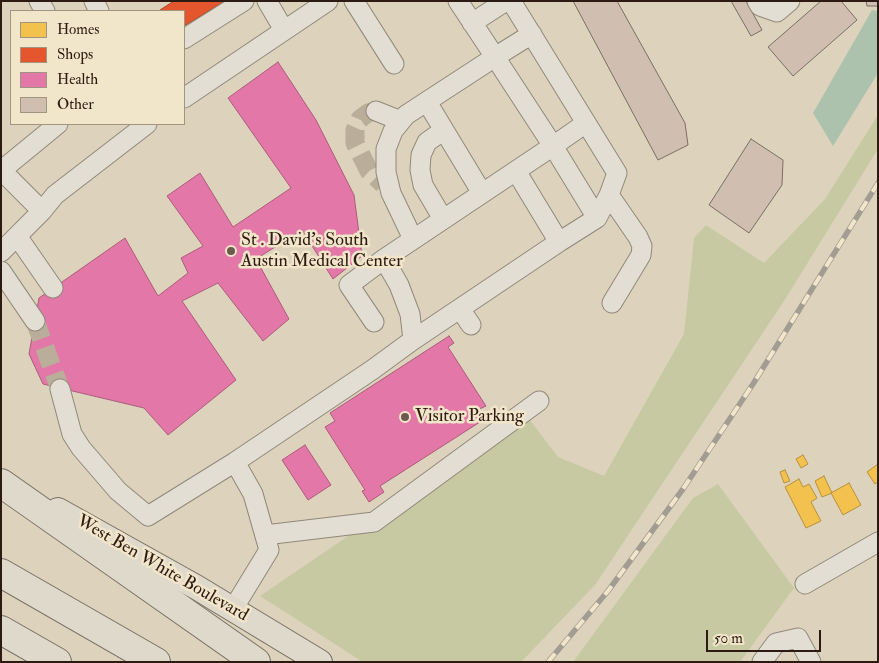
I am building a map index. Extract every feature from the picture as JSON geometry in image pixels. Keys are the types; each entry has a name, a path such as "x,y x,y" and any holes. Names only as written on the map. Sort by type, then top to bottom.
{"highway":[{"path":"1,483 256,662"},
{"path":"1,573 156,662"},
{"path":"1,630 57,662"}],"main road":[{"name":"West Ben White Boulevard","path":"1,479 196,587 320,662"}],"street":[{"path":"185,38 244,1"},
{"path":"267,1 284,30"},
{"path":"185,97 328,1"},
{"path":"354,1 394,64"},
{"path":"458,1 553,146 596,218"},
{"path":"472,23 506,1"},
{"path":"60,390 72,434 81,448 118,490 148,516 329,406 410,349 460,309 596,218 609,195 617,173 511,1"},
{"path":"757,1 760,6 777,12 790,1"},
{"path":"413,239 387,187 386,149 393,131 406,115 532,34"},
{"path":"427,102 482,193"},
{"path":"376,111 401,121"},
{"path":"374,322 349,285 413,239 586,123"},
{"path":"42,211 2,169 57,125"},
{"path":"1,252 42,211 55,195 146,125"},
{"path":"443,219 423,185 420,170 421,155 428,142 444,130"},
{"path":"516,171 559,242"},
{"path":"609,195 638,236 642,246 641,255 612,303"},
{"path":"17,236 53,288"},
{"path":"384,259 399,285 410,314 410,349"},
{"path":"1,271 35,321"},
{"path":"460,309 471,325"},
{"path":"265,536 374,522 539,401"},
{"path":"233,609 269,550 253,494 235,462"},
{"path":"805,584 878,542"},
{"path":"762,662 776,643 798,638 811,662"}],"shaded area":[{"path":"872,10 878,11 878,73 833,146 813,113"},
{"path":"878,115 878,149 784,301 595,585 521,662 363,662 260,596 526,415 558,457 604,476 684,334 694,238 706,225 764,263 825,199"},
{"path":"718,484 794,588 740,662 573,662 693,498"}],"building: Homes":[{"path":"803,455 808,464 801,468 796,459"},
{"path":"878,464 878,482 875,484 867,472"},
{"path":"785,470 790,481 784,483 780,472"},
{"path":"824,476 832,493 822,497 815,481"},
{"path":"799,479 803,487 809,484 817,498 811,502 821,521 806,528 785,487"},
{"path":"849,483 861,505 843,515 831,493"}],"building: Shops":[{"path":"174,1 225,1 185,25 185,10 160,10"}],"building: Health":[{"name":"St . David's South Austin Medical Center","path":"278,62 316,120 354,195 362,256 333,279 302,230 256,259 289,319 263,341 218,283 182,301 236,380 168,435 144,408 43,384 29,354 39,298 125,238 158,296 188,273 181,258 203,246 167,196 200,173 233,227 291,188 228,98"},
{"name":"Visitor Parking","path":"449,336 454,343 448,347 486,406 473,412 480,422 380,486 384,492 369,502 362,491 365,490 325,427 335,421 330,413"},
{"path":"305,445 331,485 308,500 282,460"}],"building: Other":[{"path":"573,1 617,1 685,123 688,145 658,160"},
{"path":"731,1 746,1 762,30 751,36"},
{"path":"821,1 841,1 857,20 793,76 768,47"},
{"path":"866,1 878,1 878,6 867,6"},
{"path":"751,139 783,160 782,185 749,233 709,205"}],"tunnel":[{"path":"376,111 368,113 360,119 355,130 355,143 369,171 383,184"},
{"path":"35,321 60,389"}],"railway":[{"path":"548,662 608,591 683,489 753,384 878,183"}],"place":[{"name":"St . David's South Austin Medical Center","path":"231,251"},
{"name":"Visitor Parking","path":"405,417"}]}
